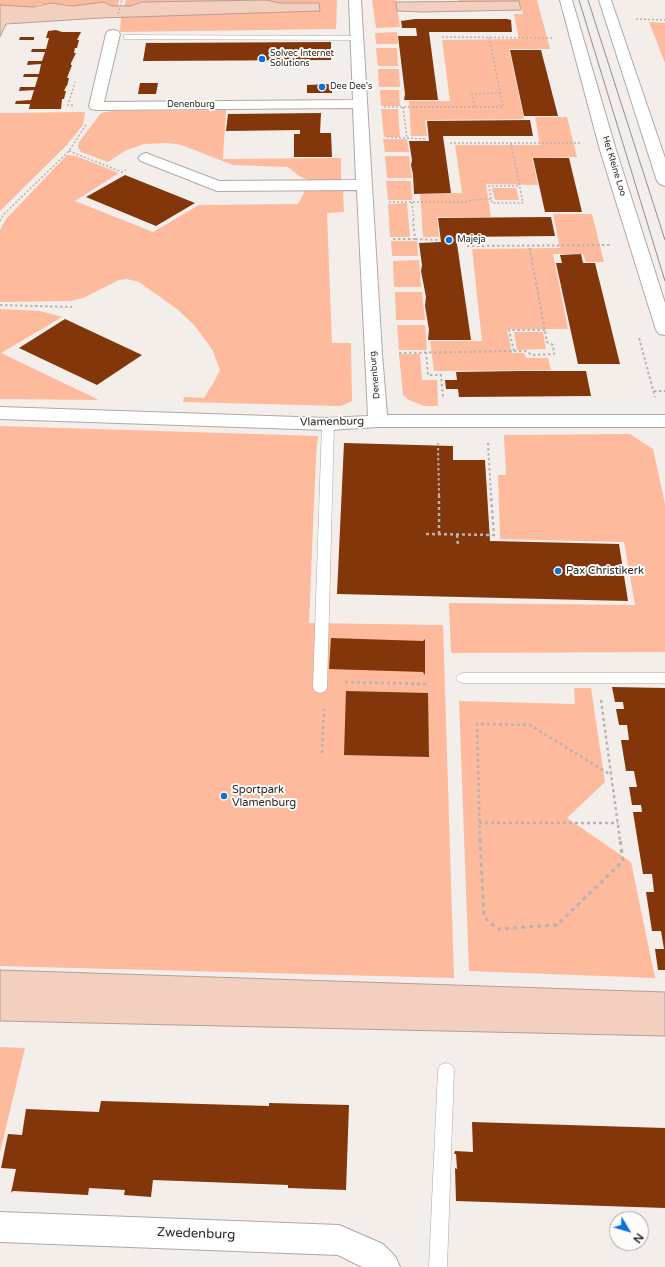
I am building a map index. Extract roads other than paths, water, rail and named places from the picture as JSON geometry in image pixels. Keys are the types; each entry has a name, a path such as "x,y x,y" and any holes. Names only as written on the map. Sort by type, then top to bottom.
{"street":[{"name":"Denenburg","path":"355,0 373,354 378,421"},
{"name":"Het Kleine Loo","path":"566,0 608,150 665,330"},
{"path":"605,0 665,181"},
{"name":"Denenburg","path":"114,27 96,106 360,106"},
{"path":"146,158 217,186 364,185"},
{"name":"Vlamenburg","path":"0,413 328,424 378,421 665,420"},
{"name":"Zwedenburg","path":"0,1227 339,1240 372,1255 384,1267"}],"lane":[{"path":"127,37 356,38"},
{"path":"320,685 328,424"},
{"path":"463,678 665,678"},
{"path":"438,1267 446,1070"}],"tram line":[{"path":"579,0 665,281"},
{"path":"588,0 665,240"}],"place":[{"name":"Solvec Internet Solutions","path":"262,59"},
{"name":"Dee Dee's","path":"322,87"},
{"name":"Majeja","path":"449,240"},
{"name":"Pax Christikerk","path":"558,571"},
{"name":"Sportpark Vlamenburg","path":"224,796"}]}
